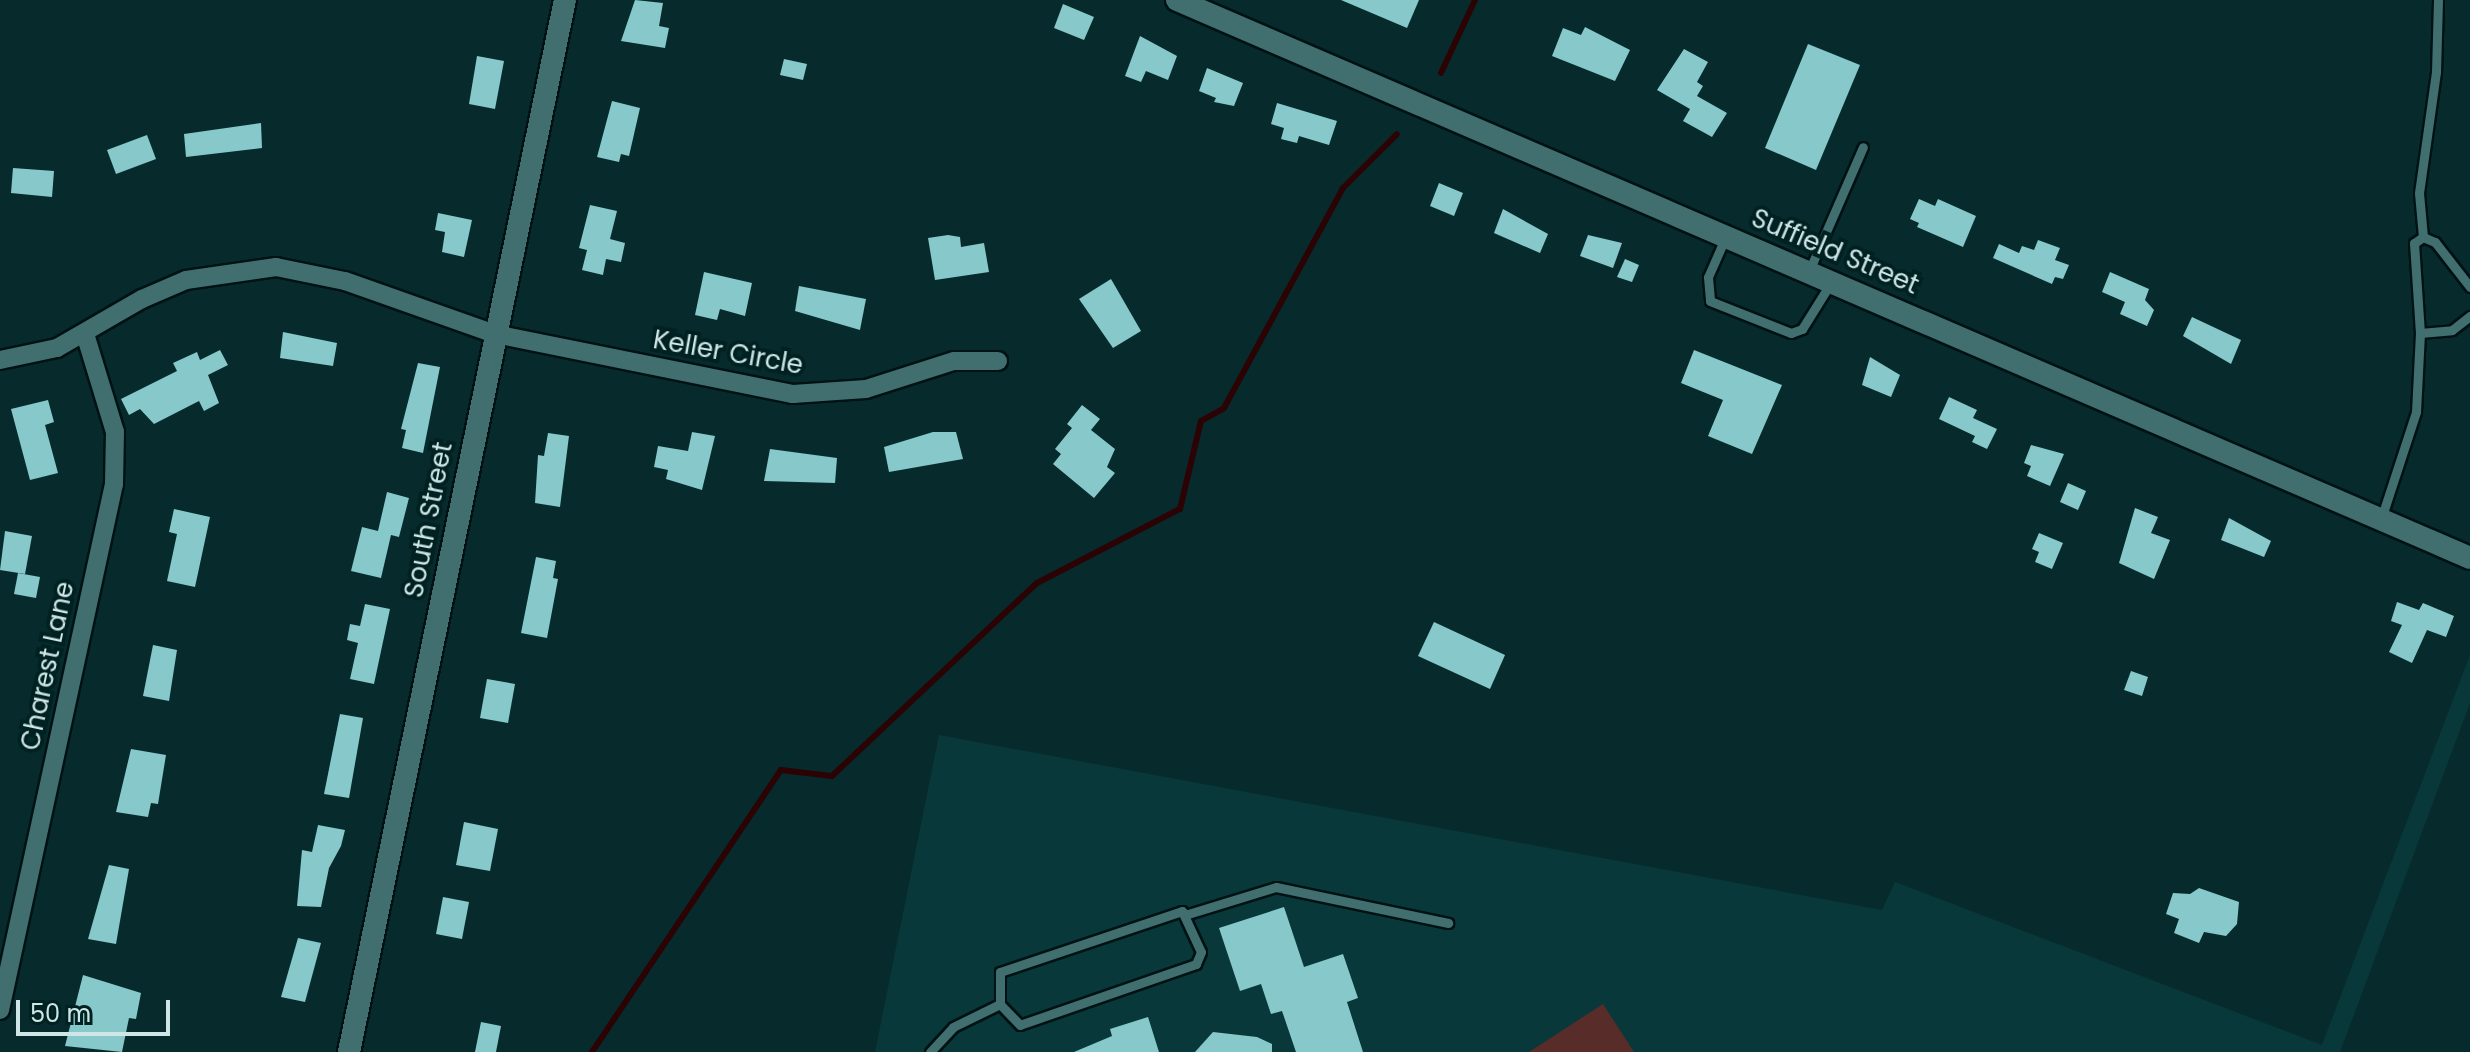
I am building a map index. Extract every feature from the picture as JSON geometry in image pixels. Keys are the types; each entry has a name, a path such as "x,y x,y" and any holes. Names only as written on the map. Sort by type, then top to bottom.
{"main road":[{"name":"South Street","path":"349,1052 565,0"},
{"name":"Suffield Street","path":"1177,0 2470,558"}],"street":[{"name":"Keller Circle","path":"0,360 49,351 85,334 142,299 186,280 276,267 345,281 495,334 793,394 866,389 954,361 998,361"},
{"name":"Charest Lane","path":"0,1010 114,484 115,432 85,334"}],"lane":[{"path":"2423,237 2419,193 2436,72 2438,0"},
{"path":"1809,271 1863,147"},
{"path":"1726,235 1708,277 1710,301 1791,333 1802,329 1832,281"},
{"path":"2423,237 2435,242 2470,287"},
{"path":"2381,519 2416,412 2420,333 2414,243 2423,237"},
{"path":"2420,333 2468,322"},
{"path":"1188,914 1201,952 1196,964 1020,1025 1000,1004 1000,972 1182,911 1188,914 1276,887 1448,923"},
{"path":"930,1052 953,1027 1000,1004"}],"shaded area":[{"path":"2470,655 2470,703 2340,1052 875,1052 939,735 1882,910 1895,882 2322,1045"},
{"path":"1603,1004 1634,1052 1529,1052"}],"building":[{"path":"635,0 663,3 659,26 669,28 665,48 621,41"},
{"path":"1341,0 1419,0 1407,28"},
{"path":"1063,4 1094,17 1084,40 1054,28"},
{"path":"1585,27 1630,50 1615,81 1552,56 1563,28 1581,35"},
{"path":"1140,36 1177,56 1168,80 1146,71 1141,82 1125,76"},
{"path":"1808,44 1860,65 1816,170 1765,148"},
{"path":"1684,49 1708,62 1697,82 1703,86 1697,96 1727,113 1712,137 1683,121 1690,109 1657,90"},
{"path":"477,56 504,61 495,109 469,104"},
{"path":"784,59 807,64 803,80 780,75"},
{"path":"1207,68 1243,83 1234,106 1214,102 1216,98 1199,91"},
{"path":"612,101 640,108 629,156 621,154 619,162 597,157"},
{"path":"1277,103 1337,121 1329,145 1299,136 1297,143 1281,139 1284,128 1271,124"},
{"path":"261,123 262,148 186,157 184,134"},
{"path":"147,135 156,159 116,174 107,150"},
{"path":"13,168 54,171 52,197 11,193"},
{"path":"1439,183 1463,193 1454,216 1430,206"},
{"path":"1919,199 1935,206 1938,199 1976,216 1963,247 1917,227 1919,223 1910,219"},
{"path":"590,205 617,211 610,239 625,243 621,262 606,259 603,275 582,270 587,250 579,248"},
{"path":"1503,209 1548,234 1540,253 1494,233"},
{"path":"438,213 472,220 464,257 442,252 445,232 435,230"},
{"path":"1588,235 1622,243 1613,268 1580,256"},
{"path":"960,237 961,247 984,243 989,272 935,280 928,238"},
{"path":"2038,240 2060,248 2055,260 2069,265 2063,279 2055,277 2052,284 1993,258 1999,244 2019,253 2022,246 2034,250"},
{"path":"1625,259 1639,265 1632,282 1617,277"},
{"path":"704,272 752,283 745,316 720,309 717,320 695,315"},
{"path":"2110,272 2149,289 2145,300 2154,310 2147,326 2120,314 2125,302 2102,292"},
{"path":"1111,279 1141,331 1113,348 1079,299"},
{"path":"799,286 866,299 860,330 795,311"},
{"path":"2192,317 2241,340 2231,364 2183,336"},
{"path":"283,332 337,343 333,366 280,358"},
{"path":"220,350 228,365 208,375 219,403 204,411 199,401 154,424 140,409 129,415 121,399 177,371 173,363 197,352 200,360"},
{"path":"1694,350 1782,385 1752,454 1708,436 1723,400 1681,383"},
{"path":"1870,357 1900,375 1891,397 1862,385"},
{"path":"418,363 440,367 423,453 402,448 406,430 401,429"},
{"path":"1949,397 1977,410 1973,418 1997,429 1987,449 1972,442 1975,436 1939,419"},
{"path":"48,400 54,422 45,425 58,473 30,480 11,409"},
{"path":"1082,405 1100,419 1091,430 1115,449 1107,467 1115,473 1094,498 1053,464 1061,454 1055,449 1072,428 1067,424"},
{"path":"692,432 715,436 702,490 666,479 668,470 654,467 658,446 688,451"},
{"path":"933,432 956,432 963,459 889,472 884,447"},
{"path":"548,433 569,436 560,507 535,503 538,455 544,456"},
{"path":"2031,445 2064,454 2050,486 2027,476 2031,466 2024,463"},
{"path":"770,449 837,458 835,483 764,481"},
{"path":"2068,483 2086,491 2078,510 2060,502"},
{"path":"387,492 409,498 399,537 391,535 381,578 351,571 362,527 378,531"},
{"path":"2135,508 2158,517 2151,533 2170,540 2154,579 2119,563"},
{"path":"174,509 210,517 195,587 167,581 177,534 169,532"},
{"path":"2229,518 2271,541 2264,557 2221,540"},
{"path":"5,531 32,536 25,574 0,570"},
{"path":"2039,533 2063,543 2052,569 2035,562 2039,552 2032,549"},
{"path":"536,557 556,561 553,578 558,579 547,638 521,633"},
{"path":"18,573 40,577 36,598 14,594"},
{"path":"2397,602 2419,610 2423,603 2454,616 2446,637 2427,630 2412,663 2389,652 2402,625 2391,621"},
{"path":"365,604 390,609 374,684 350,679 358,643 347,640 350,624 360,626"},
{"path":"1434,622 1505,655 1490,689 1418,656"},
{"path":"153,645 177,650 169,701 143,696"},
{"path":"2131,671 2148,677 2142,696 2124,690"},
{"path":"487,679 515,684 508,723 480,718"},
{"path":"340,714 363,718 349,798 324,794"},
{"path":"131,749 166,755 158,804 151,803 148,817 116,812"},
{"path":"464,822 498,829 490,871 456,865"},
{"path":"318,825 345,830 341,846 329,868 321,907 297,906 302,850 312,852"},
{"path":"109,865 129,869 116,944 88,939"},
{"path":"2199,888 2239,902 2237,924 2226,936 2204,932 2199,943 2174,933 2179,919 2166,914 2173,893 2190,894"},
{"path":"443,897 469,902 462,939 436,934"},
{"path":"1284,907 1304,967 1343,954 1358,998 1347,1002 1363,1052 1296,1052 1282,1011 1271,1014 1261,984 1240,991 1219,928"},
{"path":"298,938 321,943 305,1002 281,997"},
{"path":"83,975 141,993 136,1019 129,1018 122,1052 65,1046"},
{"path":"1148,1017 1159,1052 1074,1052 1112,1036 1110,1029"},
{"path":"481,1022 501,1026 496,1052 475,1052"},
{"path":"1213,1032 1257,1037 1272,1044 1272,1052 1195,1052"}],"waterway":[{"path":"1441,73 1475,0"},
{"path":"592,1052 781,770 832,776 1037,583 1180,509 1201,421 1224,408 1343,188 1397,134"}]}
